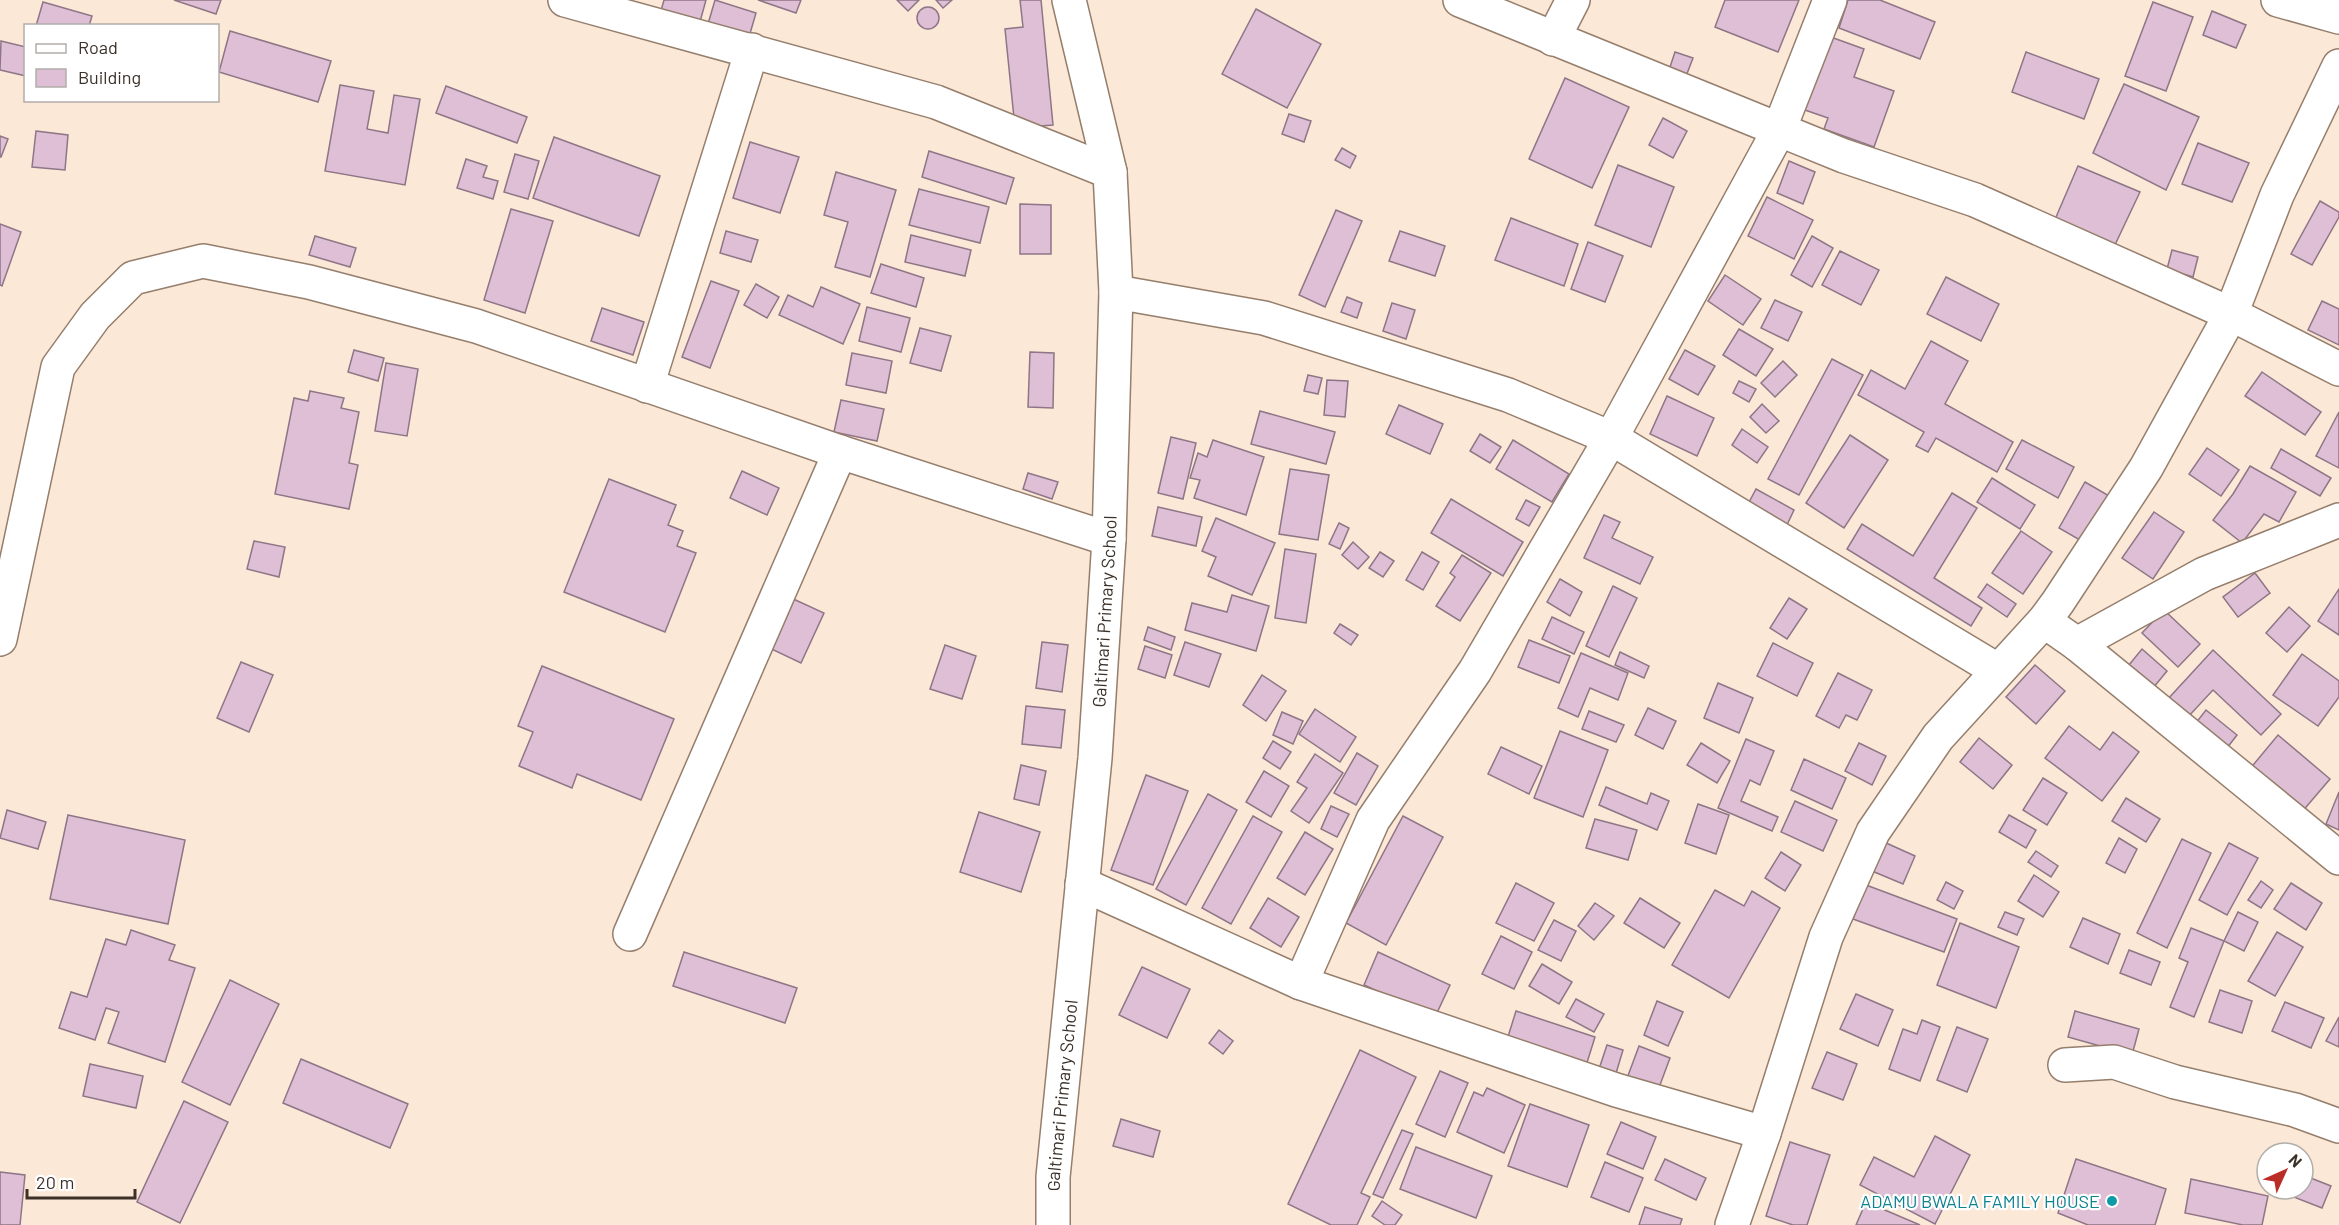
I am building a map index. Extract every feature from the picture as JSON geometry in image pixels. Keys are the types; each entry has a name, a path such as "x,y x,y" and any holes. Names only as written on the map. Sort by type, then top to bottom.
{"street":[{"path":"565,0 936,102 1110,172"},
{"name":"Galtimari Primary School","path":"1053,1225 1053,1177 1095,758 1109,539 1116,292 1110,172 1069,0"},
{"path":"1460,0 1844,156 1975,200 2231,314 2339,369"},
{"path":"1553,39 1573,0"},
{"path":"1301,983 1373,820 1475,671 1611,438 1779,130 1830,0"},
{"path":"2278,0 2339,16"},
{"path":"647,386 752,50"},
{"path":"1732,1225 1764,1133 1826,937 1874,832 1938,736 2044,621 2146,468 2231,314 2277,195 2339,66"},
{"path":"0,639 58,367 95,316 133,278 203,261 309,282 477,326 840,452 1109,539"},
{"path":"1116,292 1264,318 1508,395 1611,438 1997,670"},
{"path":"630,934 840,452"},
{"path":"2077,644 2204,574 2339,520"},
{"path":"2044,621 2077,644 2339,858"},
{"path":"1082,884 1301,983 1616,1090 1764,1133"},
{"path":"2065,1065 2114,1062 2175,1082 2295,1110 2339,1126"}],"building":[{"path":"174,0 221,0 216,14"},
{"path":"664,0 706,0 698,29 659,18"},
{"path":"715,0 756,13 749,37 708,24"},
{"path":"758,0 801,0 796,13"},
{"path":"897,0 919,0 908,11"},
{"path":"936,0 952,0 943,8"},
{"path":"1020,0 1041,0 1053,125 1015,128 1005,29 1023,27"},
{"path":"1725,0 1799,0 1778,52 1715,27"},
{"path":"1848,0 1880,0 1935,22 1920,59 1839,28"},
{"path":"43,2 92,16 90,24 37,24"},
{"path":"2153,2 2193,17 2166,91 2125,76"},
{"path":"928,7 936,10 939,18 936,26 928,29 920,26 917,18 920,10"},
{"path":"1256,9 1321,44 1287,108 1222,74"},
{"path":"2212,11 2246,25 2236,48 2203,35"},
{"path":"230,31 331,61 318,102 219,72"},
{"path":"1828,36 1864,49 1854,77 1894,91 1874,147 1824,129 1828,118 1802,109"},
{"path":"1,41 24,47 24,76 0,70"},
{"path":"1675,52 1693,58 1685,79 1668,73"},
{"path":"2026,52 2099,79 2084,119 2012,92"},
{"path":"1565,78 1629,107 1592,188 1529,159"},
{"path":"2124,84 2199,117 2166,190 2093,153"},
{"path":"340,85 374,91 367,129 388,133 394,95 420,99 405,185 325,171"},
{"path":"446,86 527,117 517,143 436,113"},
{"path":"1289,114 1311,121 1304,142 1282,134"},
{"path":"1663,118 1687,131 1673,158 1649,145"},
{"path":"36,131 68,135 65,170 32,167"},
{"path":"0,136 8,139 1,157 0,157"},
{"path":"554,137 660,176 639,236 533,198"},
{"path":"750,142 799,157 780,213 733,198"},
{"path":"2198,143 2249,163 2232,202 2182,184"},
{"path":"1342,148 1356,156 1350,168 1335,160"},
{"path":"929,151 1014,178 1006,204 922,177"},
{"path":"515,154 539,161 528,199 504,192"},
{"path":"466,159 487,166 483,177 498,181 493,199 457,188"},
{"path":"1789,161 1815,172 1803,204 1777,193"},
{"path":"1618,165 1674,187 1651,247 1595,225"},
{"path":"2078,166 2140,192 2113,249 2053,224"},
{"path":"836,172 896,190 870,277 835,267 848,222 824,215"},
{"path":"919,189 989,207 980,243 909,225"},
{"path":"1767,197 1813,220 1794,259 1748,236"},
{"path":"2320,201 2339,212 2339,217 2312,265 2291,254"},
{"path":"1020,204 1051,205 1051,254 1020,254"},
{"path":"511,209 553,221 525,313 484,300"},
{"path":"1336,210 1362,221 1325,307 1299,295"},
{"path":"1511,218 1578,244 1564,286 1495,260"},
{"path":"0,224 21,232 2,286 0,285"},
{"path":"726,231 758,240 751,262 720,253"},
{"path":"1400,231 1445,246 1435,276 1389,261"},
{"path":"911,235 971,250 965,276 905,262"},
{"path":"315,236 356,248 350,267 309,255"},
{"path":"1812,236 1833,248 1812,287 1791,275"},
{"path":"1588,242 1623,256 1605,302 1571,289"},
{"path":"2172,250 2198,257 2193,277 2167,269"},
{"path":"1840,251 1879,270 1861,305 1822,285"},
{"path":"881,264 924,278 916,307 871,293"},
{"path":"1725,275 1761,299 1743,325 1708,301"},
{"path":"1946,277 1999,304 1981,341 1927,314"},
{"path":"711,281 739,291 710,368 682,357"},
{"path":"756,284 779,297 767,318 744,305"},
{"path":"821,287 860,304 843,344 779,315 788,295 813,307"},
{"path":"1347,297 1362,303 1357,318 1341,312"},
{"path":"1775,300 1802,312 1788,341 1761,328"},
{"path":"2322,301 2339,309 2339,345 2308,330"},
{"path":"1392,303 1415,310 1406,339 1383,331"},
{"path":"867,307 910,318 901,352 859,341"},
{"path":"602,308 644,322 633,355 591,341"},
{"path":"920,328 951,336 941,371 910,363"},
{"path":"1739,329 1773,349 1756,376 1723,355"},
{"path":"1931,341 1968,361 1945,404 2013,442 1997,472 1936,438 1928,452 1916,446 1924,432 1858,395 1871,370 1905,389"},
{"path":"354,350 384,358 378,381 348,372"},
{"path":"1685,350 1715,366 1698,395 1669,379"},
{"path":"1030,352 1054,353 1053,408 1028,407"},
{"path":"852,353 892,361 886,393 846,385"},
{"path":"1832,359 1863,375 1799,495 1768,479"},
{"path":"1783,361 1797,375 1775,397 1761,383"},
{"path":"386,363 418,369 407,436 375,431"},
{"path":"2262,372 2321,412 2305,435 2245,396"},
{"path":"1308,375 1322,378 1318,394 1304,391"},
{"path":"1327,380 1348,381 1345,417 1324,415"},
{"path":"1739,381 1756,389 1749,402 1733,393"},
{"path":"310,391 344,398 341,408 359,412 349,463 358,465 349,509 275,494 294,398 308,401"},
{"path":"1667,396 1714,418 1697,456 1650,434"},
{"path":"841,400 884,409 877,441 834,432"},
{"path":"1762,404 1779,421 1766,433 1750,417"},
{"path":"1399,405 1443,424 1430,454 1386,434"},
{"path":"1260,411 1335,432 1326,464 1251,444"},
{"path":"2339,412 2339,468 2316,456"},
{"path":"1742,429 1768,447 1757,463 1732,445"},
{"path":"1480,434 1501,447 1490,463 1470,451"},
{"path":"1850,435 1888,460 1844,528 1806,503"},
{"path":"1171,437 1196,443 1183,499 1158,493"},
{"path":"1213,440 1264,457 1246,515 1194,498 1200,480 1190,478 1198,453 1207,457"},
{"path":"1513,440 1569,474 1552,502 1496,469"},
{"path":"2022,440 2074,467 2058,498 2006,469"},
{"path":"2207,448 2239,470 2221,496 2189,474"},
{"path":"2281,449 2331,478 2320,496 2271,468"},
{"path":"2250,466 2296,492 2279,522 2264,514 2242,543 2213,520 2233,494"},
{"path":"1290,469 1329,475 1318,540 1279,534"},
{"path":"742,471 779,488 767,515 730,498"},
{"path":"1028,473 1058,482 1052,499 1023,489"},
{"path":"1992,478 2035,505 2020,529 1977,502"},
{"path":"609,479 676,505 668,525 683,531 677,546 696,553 665,632 564,592"},
{"path":"2085,482 2111,497 2085,543 2059,528"},
{"path":"1756,489 1794,510 1785,529 1746,508"},
{"path":"1952,493 1977,508 1934,578 1982,608 1971,626 1847,549 1862,524 1913,556"},
{"path":"1451,499 1523,542 1503,576 1431,533"},
{"path":"1526,500 1540,507 1529,526 1516,519"},
{"path":"1158,507 1202,517 1196,546 1152,536"},
{"path":"2154,512 2184,532 2153,579 2122,558"},
{"path":"1604,515 1620,522 1612,538 1653,557 1640,584 1584,558"},
{"path":"1216,518 1275,543 1252,595 1208,576 1216,557 1202,551"},
{"path":"1339,523 1349,528 1340,549 1329,544"},
{"path":"2021,531 2052,552 2023,594 1992,573"},
{"path":"254,541 285,547 279,577 247,569"},
{"path":"1353,542 1369,557 1358,569 1342,555"},
{"path":"1285,549 1316,554 1306,623 1275,618"},
{"path":"1380,552 1394,561 1383,577 1369,568"},
{"path":"1422,552 1439,562 1423,590 1406,580"},
{"path":"1462,555 1491,573 1460,621 1436,606 1455,577 1450,573"},
{"path":"2255,573 2270,593 2238,617 2223,597"},
{"path":"1560,579 1582,592 1570,616 1547,602"},
{"path":"1987,584 2016,604 2007,617 1978,597"},
{"path":"1613,586 1637,598 1609,657 1586,646"},
{"path":"2339,589 2339,635 2318,621"},
{"path":"1232,595 1269,606 1256,651 1185,630 1192,603 1227,612"},
{"path":"789,597 824,613 801,663 765,646"},
{"path":"1789,598 1807,609 1787,639 1770,628"},
{"path":"2289,607 2310,626 2287,652 2266,633"},
{"path":"2164,610 2200,644 2178,667 2142,633"},
{"path":"1552,617 1584,632 1574,654 1542,639"},
{"path":"1340,624 1358,635 1351,645 1334,633"},
{"path":"1148,627 1175,637 1171,650 1144,640"},
{"path":"1529,640 1570,656 1559,683 1518,667"},
{"path":"1042,642 1068,645 1062,692 1036,688"},
{"path":"1185,642 1221,654 1209,687 1174,675"},
{"path":"1773,643 1813,663 1797,696 1757,676"},
{"path":"945,645 976,656 962,699 930,689"},
{"path":"1145,646 1172,655 1165,678 1138,669"},
{"path":"2142,649 2167,671 2149,693 2124,671"},
{"path":"2213,650 2281,714 2261,735 2213,690 2187,718 2167,700"},
{"path":"1620,652 1649,666 1644,678 1615,665"},
{"path":"1581,653 1628,673 1618,700 1590,688 1578,717 1558,708"},
{"path":"2302,654 2339,681 2339,697 2318,726 2273,695"},
{"path":"241,662 273,675 249,732 217,718"},
{"path":"2035,665 2065,691 2036,724 2006,697"},
{"path":"542,666 674,719 641,800 577,774 572,788 519,766 533,732 518,726"},
{"path":"1838,673 1872,690 1857,720 1846,715 1839,728 1816,716"},
{"path":"1262,675 1286,691 1266,721 1243,705"},
{"path":"1718,683 1753,698 1739,733 1704,718"},
{"path":"1026,706 1065,710 1061,748 1022,744"},
{"path":"1648,708 1676,721 1663,749 1635,735"},
{"path":"1315,709 1356,737 1340,762 1299,734"},
{"path":"2206,710 2237,735 2220,757 2188,733"},
{"path":"1589,711 1624,725 1616,742 1582,729"},
{"path":"1282,712 1303,721 1293,744 1273,735"},
{"path":"2069,726 2100,750 2113,732 2139,752 2102,801 2045,758"},
{"path":"1560,731 1608,750 1583,817 1534,798"},
{"path":"2278,735 2330,779 2295,820 2244,776"},
{"path":"1979,738 2012,765 1993,789 1960,762"},
{"path":"1746,739 1774,751 1760,785 1750,780 1741,801 1778,817 1772,831 1718,808"},
{"path":"1273,741 1291,752 1280,769 1263,758"},
{"path":"1701,743 1730,761 1717,783 1687,765"},
{"path":"1859,743 1886,756 1872,785 1845,771"},
{"path":"1501,747 1542,766 1529,794 1488,774"},
{"path":"1357,753 1378,766 1356,805 1334,793"},
{"path":"1315,754 1343,773 1309,823 1291,811 1307,788 1297,782"},
{"path":"1804,759 1846,778 1832,809 1791,790"},
{"path":"1021,765 1046,771 1039,805 1014,799"},
{"path":"1264,771 1289,786 1271,817 1246,802"},
{"path":"1146,775 1188,791 1153,885 1111,870"},
{"path":"2043,778 2067,793 2047,825 2023,810"},
{"path":"1606,787 1647,804 1651,793 1669,801 1657,830 1599,805"},
{"path":"2339,792 2339,830 2326,824"},
{"path":"1208,794 1237,810 1186,905 1156,889"},
{"path":"2126,798 2160,819 2146,842 2112,821"},
{"path":"1795,801 1837,820 1823,851 1781,832"},
{"path":"1698,804 1729,815 1716,854 1685,843"},
{"path":"1331,806 1349,814 1337,837 1321,829"},
{"path":"7,810 46,822 38,849 0,838"},
{"path":"979,812 1040,832 1021,892 960,872"},
{"path":"68,815 185,840 168,924 50,899"},
{"path":"2009,815 2036,830 2026,848 1999,832"},
{"path":"1253,816 1282,832 1231,924 1202,908"},
{"path":"1403,816 1443,837 1386,945 1346,923"},
{"path":"1595,819 1637,830 1628,860 1586,848"},
{"path":"1305,832 1333,849 1305,895 1277,878"},
{"path":"2119,838 2137,849 2125,873 2106,863"},
{"path":"2182,839 2211,853 2167,948 2137,933"},
{"path":"1884,842 1915,856 1903,884 1872,871"},
{"path":"2229,843 2258,858 2227,915 2199,900"},
{"path":"2036,851 2058,866 2051,877 2028,862"},
{"path":"1781,852 1801,865 1785,891 1765,878"},
{"path":"2034,875 2059,892 2043,917 2018,901"},
{"path":"2261,881 2273,890 2261,908 2248,900"},
{"path":"1946,882 1963,891 1954,909 1937,900"},
{"path":"1516,883 1554,903 1534,941 1496,923"},
{"path":"2291,883 2322,903 2306,930 2274,909"},
{"path":"1866,885 1957,919 1944,952 1853,919"},
{"path":"1715,890 1744,906 1752,891 1780,908 1729,998 1672,965"},
{"path":"1268,898 1299,917 1281,947 1250,928"},
{"path":"1640,898 1680,923 1664,948 1624,923"},
{"path":"1595,903 1614,916 1594,940 1578,926"},
{"path":"2005,912 2024,919 2017,935 1998,927"},
{"path":"2238,912 2258,922 2244,951 2224,941"},
{"path":"2083,918 2120,934 2108,964 2070,947"},
{"path":"1554,920 1576,931 1561,961 1538,950"},
{"path":"1960,923 2019,947 1996,1008 1937,985"},
{"path":"2191,928 2224,941 2194,1017 2170,1007 2188,962 2179,958"},
{"path":"131,930 175,945 169,960 195,968 165,1062 108,1043 119,1012 106,1008 95,1040 59,1028 71,992 87,997 106,939 126,945"},
{"path":"2277,932 2303,947 2275,996 2248,981"},
{"path":"1501,936 1532,952 1514,989 1482,974"},
{"path":"2129,950 2160,962 2151,985 2120,973"},
{"path":"684,952 797,988 785,1023 673,986"},
{"path":"1378,952 1450,985 1435,1017 1364,985"},
{"path":"1542,964 1572,982 1559,1004 1529,986"},
{"path":"1142,967 1190,989 1167,1038 1119,1015"},
{"path":"230,980 279,1004 230,1105 182,1082"},
{"path":"2220,990 2252,1001 2242,1033 2209,1022"},
{"path":"1856,994 1893,1010 1878,1046 1840,1029"},
{"path":"1576,999 1604,1014 1594,1032 1566,1017"},
{"path":"1657,1001 1683,1012 1668,1046 1644,1035"},
{"path":"2285,1002 2324,1018 2311,1048 2272,1031"},
{"path":"1516,1011 1595,1037 1585,1069 1506,1043"},
{"path":"2075,1011 2139,1029 2132,1055 2068,1037"},
{"path":"2339,1017 2339,1047 2326,1041"},
{"path":"1922,1020 1940,1027 1920,1081 1889,1069 1903,1029 1917,1034"},
{"path":"1957,1027 1988,1039 1967,1092 1937,1080"},
{"path":"1219,1030 1233,1041 1223,1054 1209,1043"},
{"path":"1607,1045 1623,1050 1614,1080 1597,1075"},
{"path":"1639,1046 1670,1058 1657,1093 1626,1081"},
{"path":"1360,1050 1416,1077 1361,1193 1370,1197 1357,1225 1331,1225 1288,1204"},
{"path":"1827,1052 1857,1064 1843,1100 1812,1088"},
{"path":"301,1059 408,1104 390,1148 283,1103"},
{"path":"90,1064 143,1076 136,1108 83,1096"},
{"path":"1440,1071 1468,1083 1445,1137 1416,1124"},
{"path":"1487,1088 1525,1105 1504,1153 1457,1132 1474,1092 1483,1096"},
{"path":"184,1101 228,1122 180,1223 137,1202"},
{"path":"1530,1104 1589,1125 1567,1187 1508,1166"},
{"path":"1121,1119 1160,1131 1153,1157 1113,1146"},
{"path":"1621,1122 1656,1137 1643,1169 1607,1154"},
{"path":"1402,1130 1413,1134 1383,1198 1373,1194"},
{"path":"1935,1136 1970,1155 1935,1224 1860,1185 1874,1157 1914,1177"},
{"path":"1790,1142 1830,1155 1807,1225 1793,1225 1766,1216"},
{"path":"1416,1147 1492,1176 1476,1218 1400,1189"},
{"path":"1665,1159 1706,1178 1696,1200 1655,1180"},
{"name":"ADAMU BWALA FAMILY HOUSE","path":"2076,1159 2166,1189 2155,1225 2088,1225 2058,1213"},
{"path":"1605,1162 1643,1178 1629,1212 1591,1197"},
{"path":"0,1172 25,1175 20,1225 0,1225"},
{"path":"2191,1179 2255,1193 2255,1201 2267,1201 2262,1225 2243,1225 2185,1213"},
{"path":"2315,1180 2331,1186 2322,1208 2304,1201 2315,1201"},
{"path":"1382,1201 1402,1215 1395,1225 1385,1225 1372,1216"},
{"path":"1866,1202 1920,1225 1856,1225"},
{"path":"1645,1207 1682,1219 1680,1225 1639,1225"}],"place":[{"name":"ADAMU BWALA FAMILY HOUSE","path":"2112,1201"}]}
